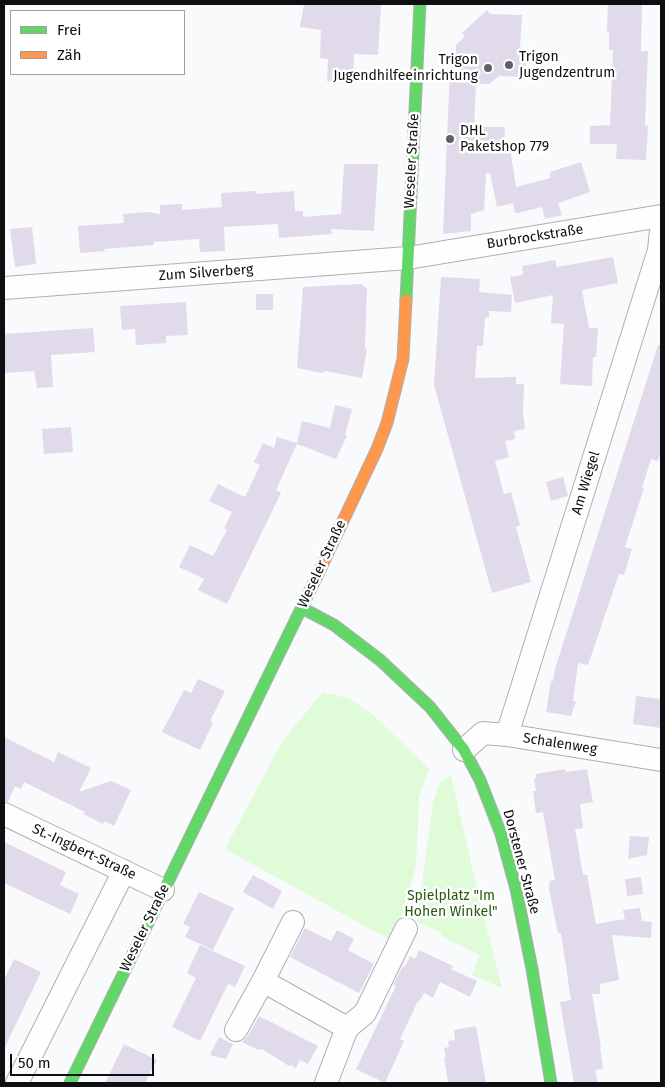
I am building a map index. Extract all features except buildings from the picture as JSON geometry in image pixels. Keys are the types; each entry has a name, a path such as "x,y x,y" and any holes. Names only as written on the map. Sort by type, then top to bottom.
{"main road":[{"name":"Weseler Straße","path":"70,1083 302,608 377,449 387,423 403,359 420,4"},
{"name":"Dorstener Straße","path":"302,608 334,625 380,660 430,707 464,750 480,780 501,834 516,889 532,969 550,1083"}],"street":[{"name":"Burbrockstraße","path":"408,258 661,216"},
{"name":"Am Wiegel","path":"507,735 658,250 661,231"},
{"name":"Zum Silverberg","path":"4,288 408,258"},
{"name":"Schalenweg","path":"464,750 482,733 507,735 661,760"},
{"name":"St.-Ingbert-Straße","path":"4,814 163,890"},
{"path":"17,1083 124,871"},
{"path":"236,1030 293,922"},
{"path":"326,1083 347,1028 365,1013 406,929"},
{"path":"263,981 347,1028"}],"green space":[{"path":"323,692 350,699 373,715 429,769 419,797 416,866 394,942 225,849 283,740"},
{"name":"Spielplatz \"Im Hohen Winkel\"","path":"451,776 502,988 472,975 480,955 441,936 442,933 417,922 433,803 440,782"}],"traffic: fast":[{"path":"406,300 420,4"},
{"path":"70,1083 317,576"},
{"path":"302,608 334,625 380,660 430,707 464,750 480,780 501,834 516,889 532,969 551,1083"}],"traffic: slow":[{"path":"317,576 377,449 387,423 403,359 406,300"}],"place":[{"name":"Trigon Jugendzentrum","path":"509,65"},
{"name":"Trigon Jugendhilfeeinrichtung","path":"488,68"},
{"name":"DHL Paketshop 779","path":"450,139"}]}
